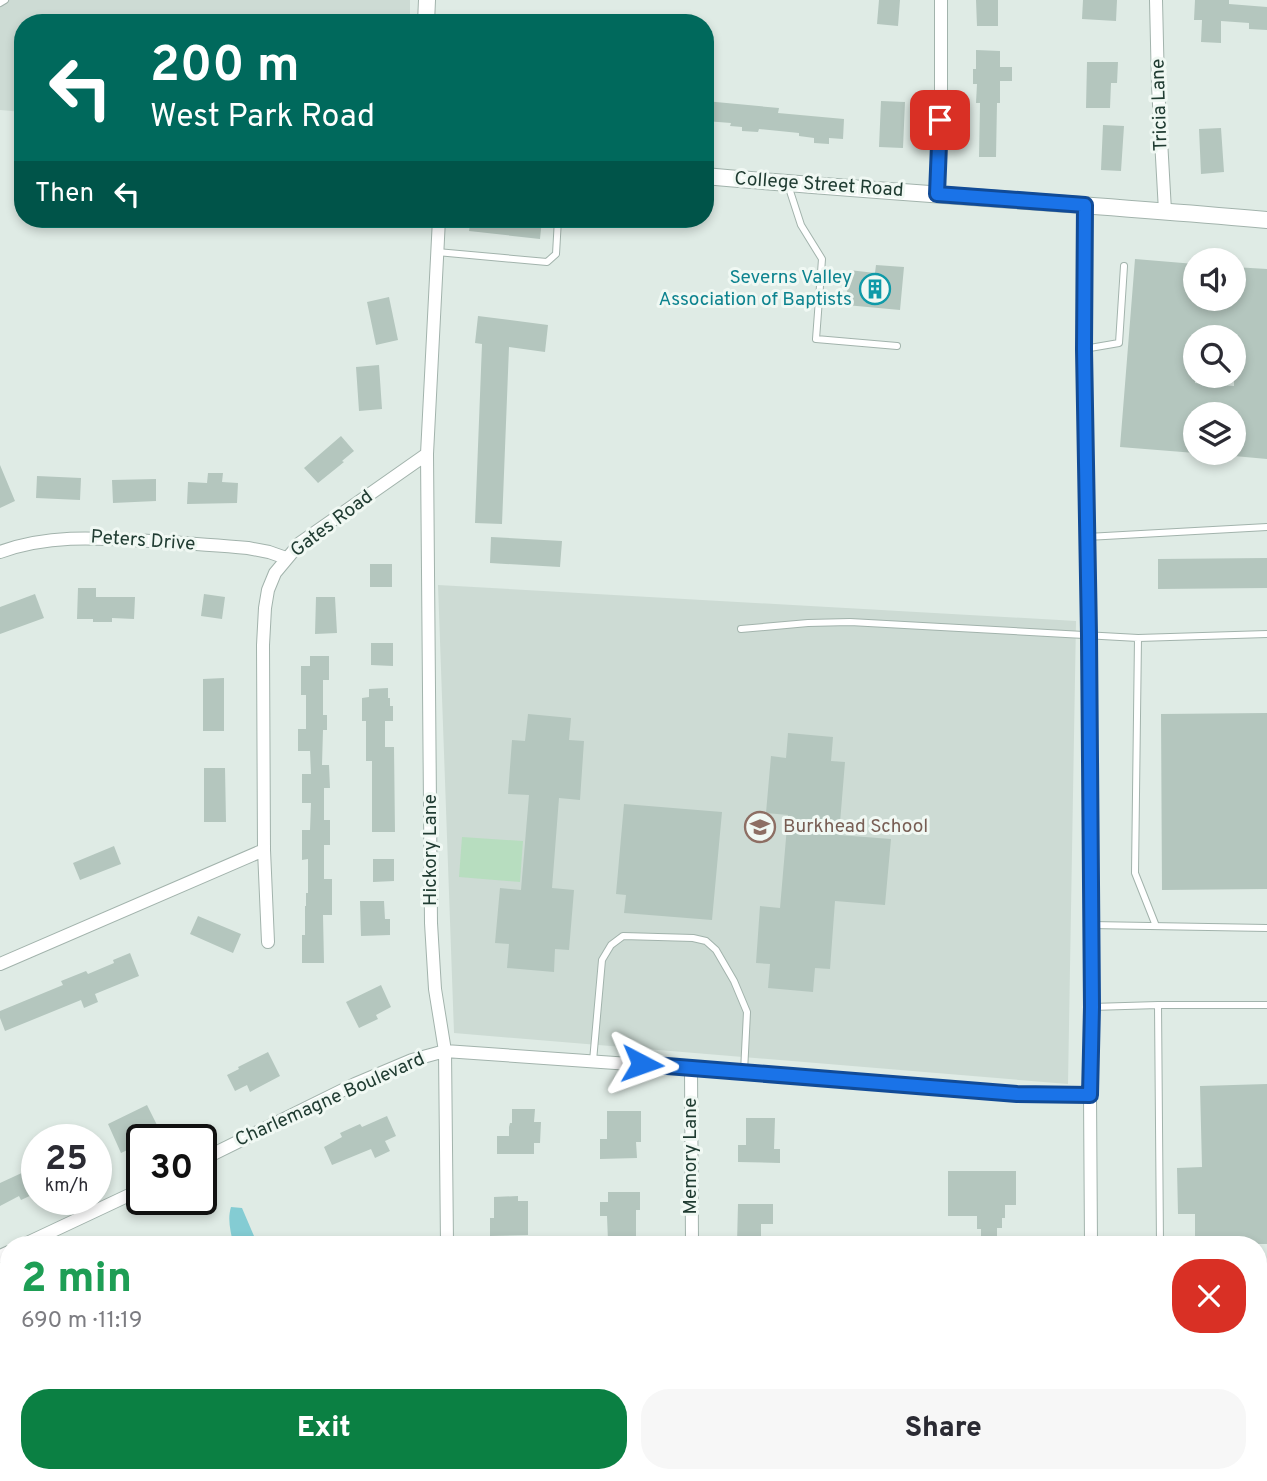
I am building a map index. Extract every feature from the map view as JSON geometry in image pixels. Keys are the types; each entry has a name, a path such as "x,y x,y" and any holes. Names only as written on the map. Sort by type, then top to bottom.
{"street":[{"path":"937,194 942,0"},
{"name":"Tricia Lane","path":"1156,0 1165,211"},
{"name":"College Street Road","path":"714,177 1267,220"},
{"path":"1085,205 1084,349 1092,1007 1091,1236"},
{"path":"427,454 438,228"},
{"name":"Gates Road","path":"268,942 264,850 263,645 268,590 275,573 300,543 427,454"},
{"name":"Hickory Lane","path":"427,454 431,923 435,989 445,1051 447,1236"},
{"name":"Peters Drive","path":"0,552 51,540 88,537 248,548 286,558"},
{"path":"0,964 264,850"},
{"name":"Charlemagne Boulevard","path":"217,1152 355,1084 412,1060 445,1051 1017,1094 1090,1095"},
{"name":"Memory Lane","path":"691,1068 692,1236"},
{"path":"41,1236 126,1196"}],"lane":[{"path":"0,3 5,0"},
{"path":"787,183 801,225 822,259 816,339 897,346"},
{"path":"437,252 547,262 556,254 557,228"},
{"path":"1084,349 1119,343 1124,266"},
{"path":"1087,537 1267,527"},
{"path":"741,629 850,622 1138,638 1267,634"},
{"path":"1138,638 1135,873 1156,926"},
{"path":"1091,925 1267,928"},
{"path":"593,1061 602,960 611,945 623,936 693,938 706,942 716,950 734,981 747,1012 744,1072"},
{"path":"1158,1005 1160,1236"},
{"path":"1092,1007 1267,1005"}],"shaded area":[{"path":"0,0 410,0 410,14 14,14 14,111 0,110"},
{"name":"Burkhead School","path":"438,585 1076,621 1068,1084 454,1033"}],"green space":[{"path":"462,837 523,841 520,882 459,877"}],"water":[{"path":"231,1207 242,1208 254,1236 232,1236"}],"building":[{"path":"879,0 900,0 898,26 877,24"},
{"path":"976,0 998,0 998,26 977,26"},
{"path":"1083,0 1117,0 1116,21 1082,19"},
{"path":"1195,0 1229,0 1229,4 1267,7 1267,30 1249,29 1249,23 1221,21 1221,43 1201,42 1202,20 1194,20"},
{"path":"976,50 1000,51 1000,67 1012,67 1012,81 1000,81 996,157 979,157 980,103 976,103 977,84 973,84"},
{"path":"1087,62 1118,62 1117,83 1111,83 1110,108 1086,108"},
{"path":"881,101 905,102 903,148 879,147"},
{"path":"714,102 779,108 778,113 844,119 843,139 829,138 829,144 814,143 814,138 799,136 799,133 759,129 758,132 742,131 742,127 730,126 731,123 714,122"},
{"path":"1103,125 1124,126 1121,171 1101,170"},
{"path":"1221,128 1224,172 1201,174 1199,129"},
{"path":"470,228 541,228 540,239 469,231"},
{"path":"1135,259 1183,263 1183,311 1246,311 1246,268 1267,269 1267,459 1246,457 1246,402 1183,402 1183,452 1120,447"},
{"name":"Severns Valley Association of Baptists","path":"876,265 904,267 900,310 846,305 849,270 875,273"},
{"path":"389,297 398,340 376,345 367,302"},
{"path":"478,316 548,325 545,352 509,347 502,524 475,523 482,344 475,343"},
{"path":"379,365 382,409 359,411 356,367"},
{"path":"341,436 354,451 318,483 304,468"},
{"path":"0,465 15,501 0,508"},
{"path":"208,473 223,473 222,482 238,483 237,503 187,504 188,482 207,483"},
{"path":"37,476 81,478 80,500 36,498"},
{"path":"156,479 156,501 113,503 112,480"},
{"path":"491,537 562,541 560,567 490,563"},
{"path":"1267,558 1267,588 1158,589 1158,559"},
{"path":"370,564 392,564 392,587 370,587"},
{"path":"78,588 96,588 96,597 135,597 134,619 112,618 112,622 93,622 93,619 77,619"},
{"path":"35,594 44,618 0,634 0,607"},
{"path":"204,594 225,597 222,619 201,616"},
{"path":"316,597 335,597 337,633 315,634"},
{"path":"371,643 393,643 393,666 371,665"},
{"path":"310,656 329,656 329,680 323,680 323,715 327,715 327,730 323,730 322,765 329,765 330,788 324,788 324,820 330,820 330,845 324,845 324,879 332,879 332,915 323,915 324,963 302,963 308,859 302,860 302,830 310,830 311,803 302,803 302,774 311,774 310,751 298,751 298,729 306,729 306,695 301,695 301,666 310,666"},
{"path":"224,678 224,731 203,731 203,679"},
{"path":"388,688 390,706 393,706 393,721 385,721 385,747 394,747 395,832 372,832 372,761 366,761 366,721 362,721 362,698 369,697 369,689"},
{"path":"1267,713 1267,889 1162,890 1161,714"},
{"path":"528,714 571,718 569,740 584,741 580,800 559,798 552,888 574,890 569,950 555,949 554,972 507,968 509,944 495,943 500,888 521,890 529,795 508,794 512,740 525,741"},
{"path":"788,733 833,737 831,761 845,762 839,835 891,839 885,905 835,901 830,969 815,968 813,992 768,988 770,964 756,963 760,906 780,908 788,815 766,813 771,756 786,758"},
{"path":"204,768 225,768 226,822 204,822"},
{"path":"624,804 722,812 712,920 624,913 626,895 616,894"},
{"path":"114,846 121,864 80,880 73,863"},
{"path":"373,859 394,859 394,881 373,882"},
{"path":"360,901 384,901 385,919 390,919 390,935 361,936"},
{"path":"198,916 241,934 233,953 190,934"},
{"path":"130,953 139,976 95,994 98,1002 84,1008 81,1000 5,1031 0,1011 63,985 61,981 114,963 113,960"},
{"path":"381,985 391,1007 376,1015 378,1019 359,1028 346,1002"},
{"path":"268,1052 280,1076 250,1092 247,1085 235,1091 227,1075"},
{"path":"1267,1084 1267,1236 1195,1236 1195,1214 1178,1214 1177,1168 1202,1167 1200,1086"},
{"path":"147,1105 156,1124 126,1124 126,1151 121,1153 112,1133 112,1124 108,1124"},
{"path":"512,1109 535,1109 534,1122 541,1122 540,1143 534,1143 534,1154 497,1154 497,1136 509,1136"},
{"path":"607,1111 641,1111 641,1142 636,1142 637,1158 600,1159 600,1139 607,1139"},
{"path":"387,1116 396,1136 385,1141 390,1151 375,1158 371,1149 332,1165 324,1147 342,1137 340,1133"},
{"path":"746,1118 775,1118 774,1149 780,1149 780,1163 738,1162 738,1145 746,1145"},
{"path":"948,1171 1016,1171 1016,1205 1005,1205 1005,1218 1002,1218 1002,1228 997,1228 997,1236 981,1236 981,1229 977,1229 977,1216 948,1216"},
{"path":"21,1173 21,1200 19,1196 0,1206 0,1183"},
{"path":"608,1192 640,1192 640,1210 636,1210 636,1236 608,1236 607,1216 600,1216 600,1202 608,1202"},
{"path":"518,1196 518,1201 528,1201 528,1235 490,1236 490,1218 494,1218 494,1197"},
{"path":"738,1204 773,1204 773,1224 761,1224 761,1236 737,1236"}],"place":[{"name":"Severns Valley Association of Baptists","path":"875,289"},
{"name":"Burkhead School","path":"760,827"}],"route":[{"path":"642,1064 1017,1094 1090,1095 1092,1007 1084,349 1085,205 937,194 940,120"}]}
